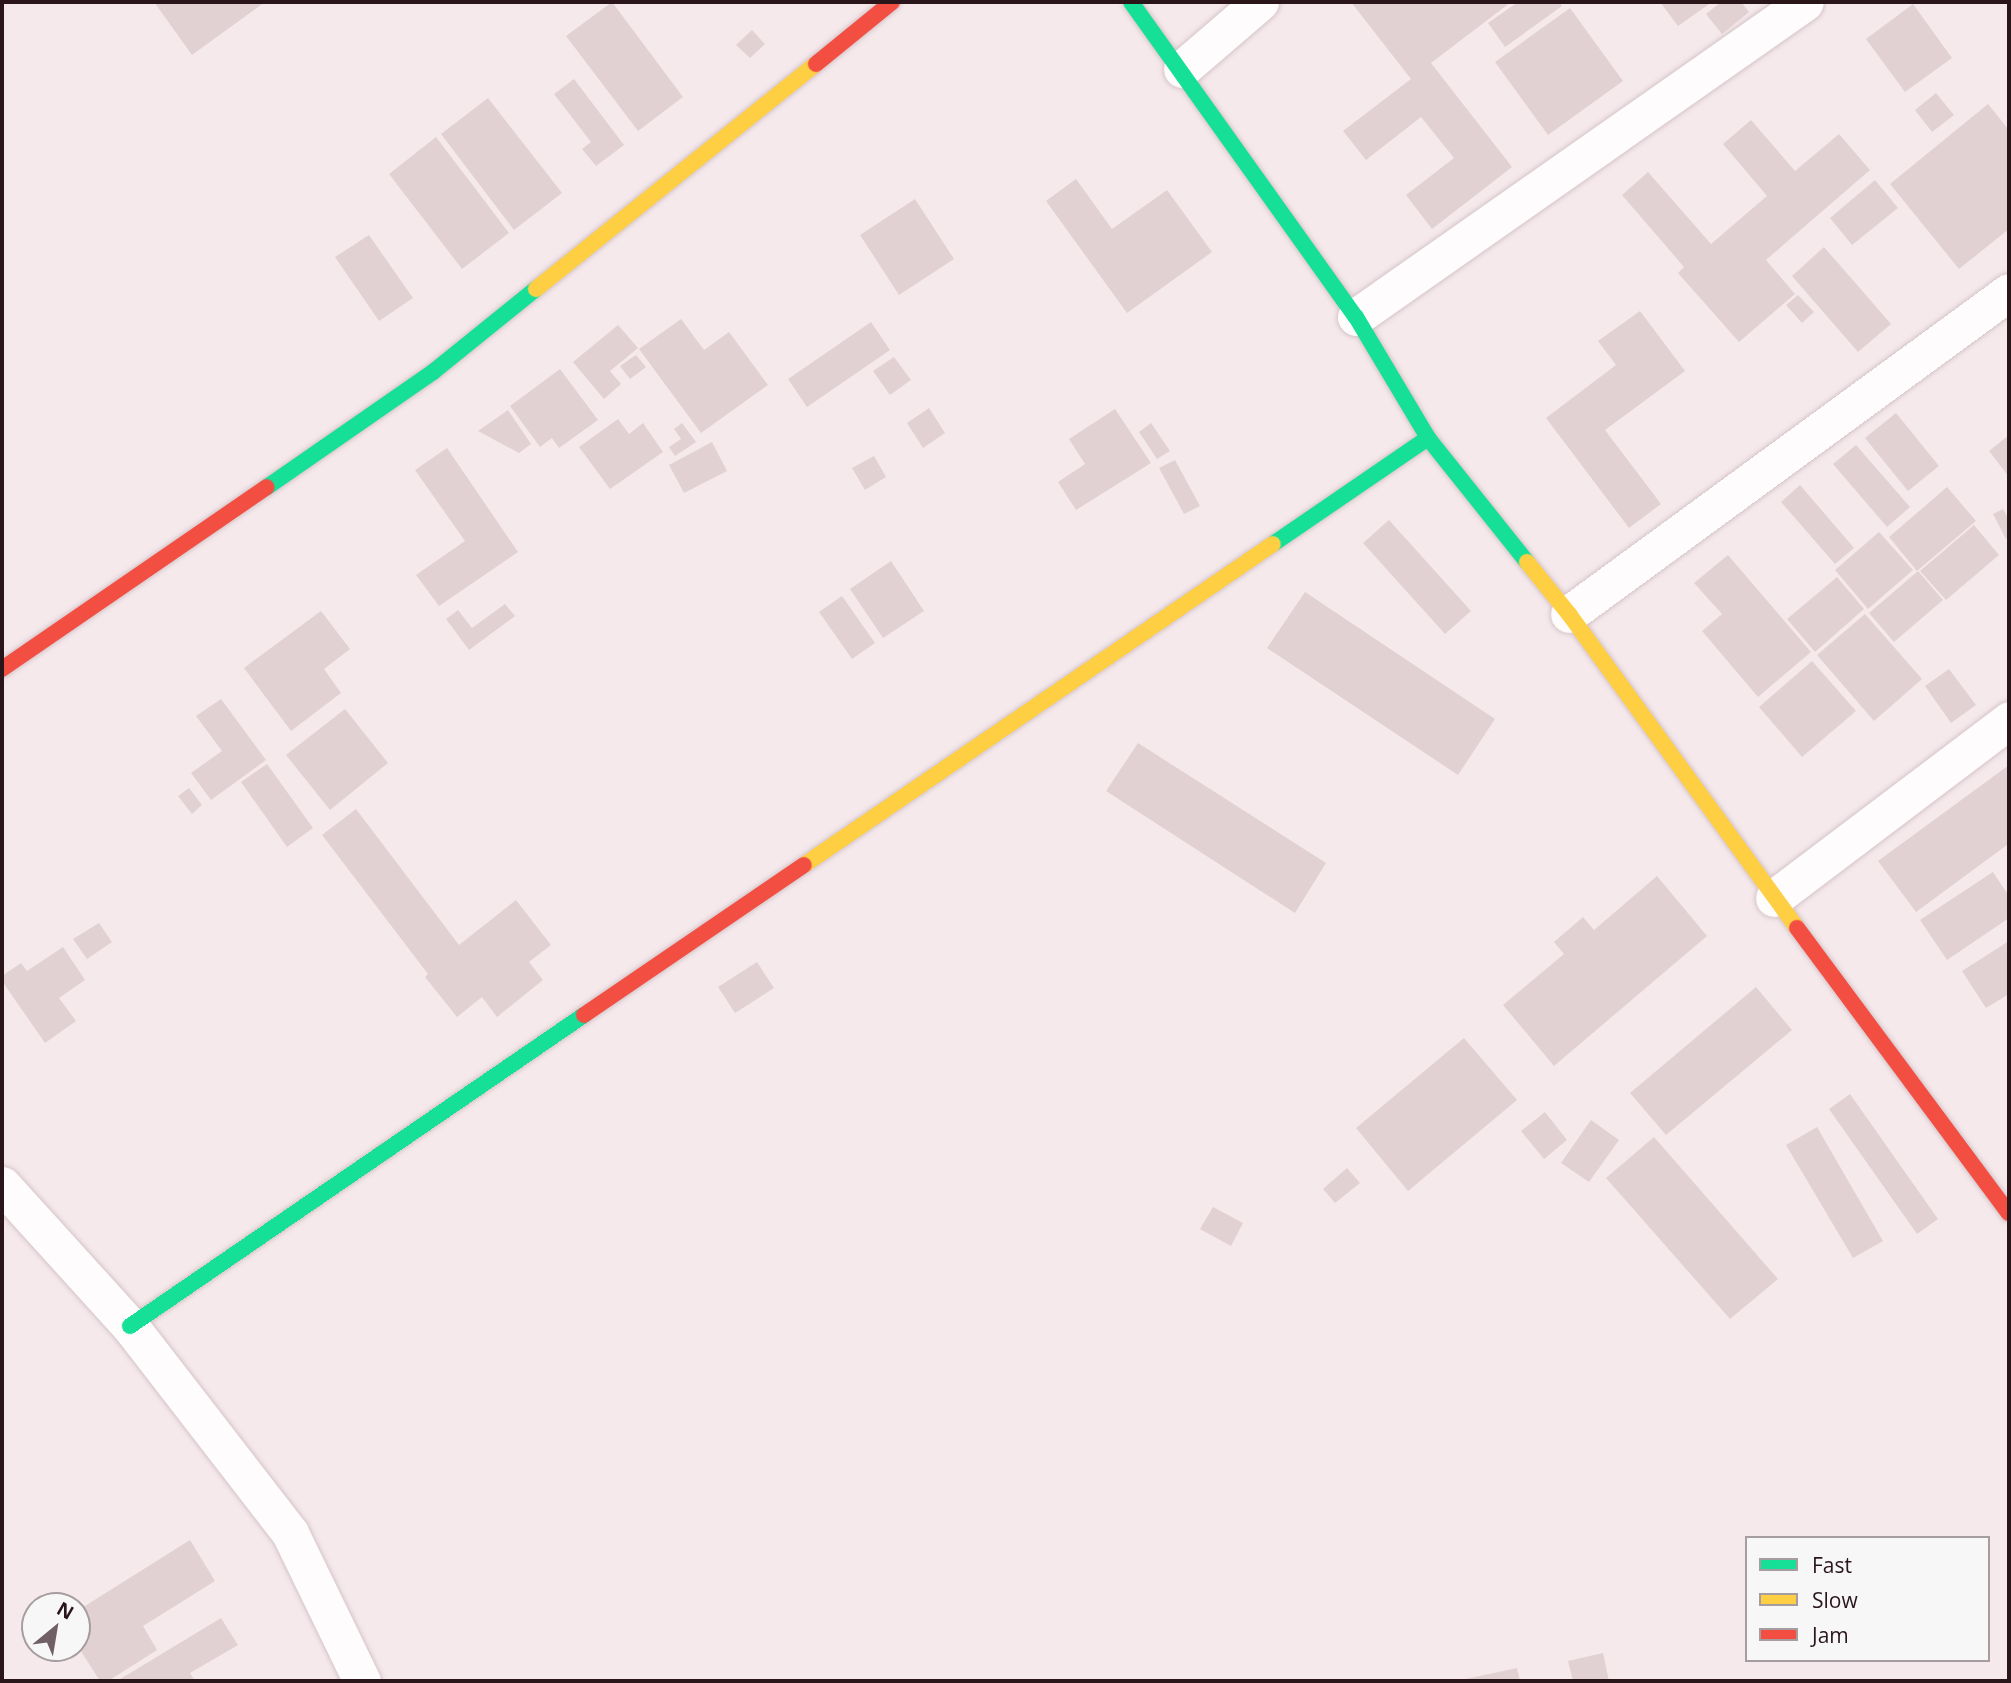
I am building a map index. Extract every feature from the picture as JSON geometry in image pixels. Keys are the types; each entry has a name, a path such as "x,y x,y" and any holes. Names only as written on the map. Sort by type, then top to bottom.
{"street":[{"path":"2,669 433,372 891,2"},
{"path":"1131,2 1182,69 1356,317 1428,438 1569,614 1774,898 2009,1213"},
{"path":"1182,69 1260,2"},
{"path":"1356,317 1805,2"},
{"path":"1569,614 2009,292"},
{"path":"130,1326 1428,438"},
{"path":"1774,898 2009,720"},
{"path":"2,1185 130,1326 290,1532 362,1681"}],"building":[{"path":"154,2 265,2 192,55"},
{"path":"612,2 683,97 638,131 566,36"},
{"path":"1351,2 1511,2 1431,63 1512,167 1432,229 1406,195 1454,158 1421,117 1366,160 1343,131 1411,79"},
{"path":"1518,2 1559,2 1562,6 1505,47 1488,23"},
{"path":"1660,2 1712,2 1678,26"},
{"path":"1721,2 1741,2 1749,12 1722,34 1706,14"},
{"path":"1913,4 1952,58 1905,92 1866,39"},
{"path":"1570,8 1623,81 1548,135 1495,62"},
{"path":"752,30 765,44 750,58 736,45"},
{"path":"574,79 624,145 596,166 582,149 591,142 554,94"},
{"path":"1936,93 1954,115 1932,132 1915,110"},
{"path":"488,98 562,193 514,230 441,134"},
{"path":"1988,104 2009,130 2009,229 1959,269 1890,184"},
{"path":"1751,120 1795,171 1839,134 1870,170 1766,260 1795,294 1739,342 1678,273 1684,267 1622,195 1648,172 1711,244 1767,196 1723,144"},
{"path":"436,137 509,233 462,269 389,174"},
{"path":"1076,179 1112,229 1167,190 1212,252 1127,313 1046,201"},
{"path":"1875,180 1898,208 1852,245 1830,218"},
{"path":"915,199 954,259 899,295 860,235"},
{"path":"369,235 413,298 379,321 335,257"},
{"path":"1824,247 1891,324 1858,352 1792,276"},
{"path":"1798,295 1814,312 1802,323 1786,305"},
{"path":"1640,311 1685,371 1605,430 1661,504 1629,528 1546,418 1616,365 1598,341"},
{"path":"681,319 704,350 729,332 768,385 701,433 639,349"},
{"path":"871,322 890,350 807,407 788,379"},
{"path":"618,325 638,348 610,371 621,384 604,399 573,362"},
{"path":"636,355 646,367 630,379 620,366"},
{"path":"894,357 911,380 890,395 873,371"},
{"path":"560,369 598,420 559,448 552,438 540,447 510,406"},
{"path":"929,408 945,433 923,448 907,423"},
{"path":"1115,409 1151,463 1076,510 1058,482 1085,464 1069,439"},
{"path":"508,410 531,444 519,453 478,431"},
{"path":"1896,413 1939,466 1908,491 1865,438"},
{"path":"618,419 629,434 643,423 663,452 610,489 579,447"},
{"path":"682,423 696,442 675,456 669,447 681,439 674,429"},
{"path":"1151,423 1170,451 1157,459 1139,432"},
{"path":"2009,435 2009,477 1989,451"},
{"path":"712,442 727,471 684,493 669,465"},
{"path":"1856,445 1910,507 1887,527 1833,464"},
{"path":"447,448 518,552 439,606 416,575 465,541 415,470"},
{"path":"874,456 886,477 865,490 852,468"},
{"path":"1175,460 1200,506 1184,514 1159,468"},
{"path":"1800,485 1854,548 1835,564 1781,502"},
{"path":"1947,487 1976,521 1917,571 1889,537"},
{"path":"2003,509 2009,520 2009,537 2006,539 1993,514"},
{"path":"1389,520 1471,611 1445,634 1363,543"},
{"path":"1974,525 1999,555 1946,600 1920,571"},
{"path":"1879,532 1913,570 1868,609 1835,570"},
{"path":"1728,555 1811,652 1758,697 1702,631 1722,614 1694,583"},
{"path":"891,561 924,611 883,638 850,589"},
{"path":"1918,571 1943,600 1894,642 1869,613"},
{"path":"1837,577 1864,609 1815,652 1787,619"},
{"path":"1305,592 1495,719 1458,775 1267,648"},
{"path":"842,596 875,643 852,659 819,612"},
{"path":"505,604 515,616 469,650 446,619 458,610 472,628"},
{"path":"321,611 350,649 324,669 341,693 291,731 244,668"},
{"path":"1865,614 1922,679 1874,721 1817,655"},
{"path":"1812,661 1856,711 1802,757 1759,707"},
{"path":"1949,669 1976,705 1951,723 1925,686"},
{"path":"221,699 266,760 211,800 191,773 222,751 196,716"},
{"path":"345,709 388,763 330,810 286,755"},
{"path":"1138,743 1326,863 1295,913 1106,791"},
{"path":"267,764 313,828 287,847 241,782"},
{"path":"2009,765 2009,848 2007,845 1916,912 1878,861"},
{"path":"189,788 202,805 192,814 178,796"},
{"path":"356,809 459,945 516,900 551,945 529,962 543,980 497,1017 482,997 457,1017 425,977 428,974 322,835"},
{"path":"1993,872 2009,896 2009,918 1947,960 1920,920"},
{"path":"1657,876 1707,936 1554,1066 1503,1005 1564,954 1554,942 1583,917 1594,930"},
{"path":"99,923 112,942 87,959 73,939"},
{"path":"2009,941 2009,994 1986,1008 1962,971"},
{"path":"63,947 85,980 59,998 76,1021 45,1043 2,981 2,976 21,963 27,971"},
{"path":"757,962 774,988 735,1013 718,987"},
{"path":"1756,987 1792,1030 1666,1135 1630,1093"},
{"path":"1464,1038 1517,1100 1408,1191 1356,1128"},
{"path":"1850,1094 1938,1219 1917,1234 1829,1109"},
{"path":"1545,1112 1567,1140 1544,1159 1521,1131"},
{"path":"1591,1120 1619,1140 1589,1182 1561,1163"},
{"path":"1817,1127 1883,1241 1853,1258 1786,1145"},
{"path":"1654,1137 1778,1279 1730,1319 1606,1178"},
{"path":"1347,1168 1360,1183 1335,1203 1323,1189"},
{"path":"1213,1207 1243,1223 1231,1246 1200,1229"},
{"path":"190,1540 215,1581 143,1626 157,1650 108,1681 100,1681 88,1662 91,1662 91,1602"},
{"path":"221,1618 238,1645 190,1673 195,1681 117,1681"},
{"path":"1603,1653 1609,1681 1573,1681 1568,1661"},
{"path":"1517,1668 1520,1681 1461,1681 1461,1680"}],"traffic: fast":[{"path":"1131,2 1356,317 1428,438 1527,562"},
{"path":"267,487 433,372 536,289"},
{"path":"1273,544 1428,438"},
{"path":"130,1326 584,1015"}],"traffic: slow":[{"path":"536,289 816,64"},
{"path":"804,865 1273,544"},
{"path":"1527,562 1569,614 1797,928"}],"traffic: jam":[{"path":"816,64 892,2"},
{"path":"2,669 267,487"},
{"path":"584,1015 804,865"},
{"path":"1797,928 2009,1213"}]}
